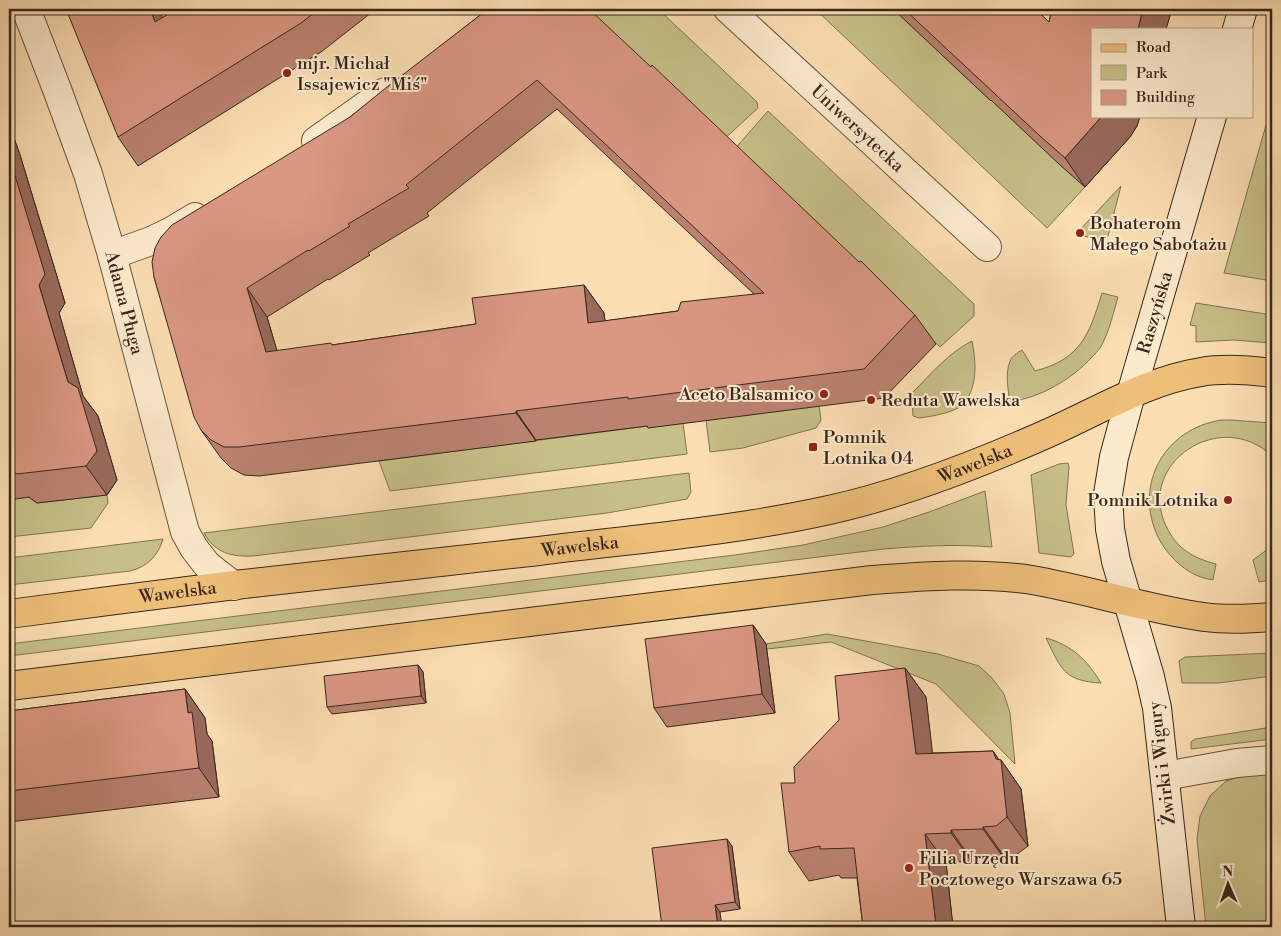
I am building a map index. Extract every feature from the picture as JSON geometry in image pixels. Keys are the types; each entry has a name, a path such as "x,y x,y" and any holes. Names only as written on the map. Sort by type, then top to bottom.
{"main road":[{"name":"Wawelska","path":"9,614 767,522 832,509 919,484 1048,434 1131,394 1172,379 1202,372 1231,370 1272,373"},
{"path":"9,686 882,579 946,575 994,576 1031,580 1205,617 1256,619 1272,617"}],"street":[{"name":"Adama Pługa","path":"26,9 88,174 112,255 185,532 207,565 234,586"},
{"name":"Uniwersytecka","path":"728,9 986,248"},
{"path":"1237,28 1243,9"},
{"path":"296,154 403,78"},
{"name":"Raszyńska","path":"1128,601 1113,546 1108,511 1108,494 1114,457 1211,118"},
{"path":"112,255 170,232 218,203"},
{"name":"Żwirki i Wigury","path":"1128,601 1154,692 1159,722 1181,927"},
{"path":"1165,776 1237,763 1272,760"}],"green space":[{"path":"579,9 658,9 757,102 758,108 722,141"},
{"path":"815,9 894,9 1085,187 1047,228"},
{"path":"1272,104 1272,281 1224,273"},
{"path":"768,111 974,304 974,316 940,347 733,151"},
{"path":"1121,186 1108,236 1103,241 1076,234"},
{"path":"1102,293 1118,297 1108,330 1100,348 1075,373 1055,386 1022,400 1010,402 1007,376 1008,366 1012,358 1022,350 1035,371 1063,360 1081,343 1087,333"},
{"path":"1196,303 1272,315 1272,343 1233,340 1196,342 1196,326 1190,325"},
{"path":"972,341 975,374 972,389 964,403 959,408 934,416 919,418 913,416 912,393 947,358"},
{"path":"819,405 821,420 816,428 743,448 710,452 706,420"},
{"path":"1222,420 1272,423 1272,456 1252,442 1230,437 1208,440 1189,449 1173,463 1163,482 1160,503 1166,526 1175,541 1186,551 1200,559 1216,564 1213,580 1192,573 1175,560 1165,549 1158,537 1151,517 1149,497 1152,479 1159,462 1170,447 1184,434 1202,425"},
{"path":"683,423 687,454 390,491 379,461 648,426"},
{"path":"1068,463 1066,505 1074,554 1071,557 1039,553 1031,475 1059,464"},
{"path":"689,473 691,492 687,499 607,513 253,556 238,556 224,552 213,545 204,533"},
{"path":"985,491 992,547 938,546 884,549 9,656 9,644 735,555 803,545 883,527"},
{"path":"107,495 108,503 91,528 9,537 9,499 28,497 37,503"},
{"path":"163,539 155,556 147,564 130,571 9,585 9,558"},
{"path":"1272,546 1272,580 1259,582 1253,560"},
{"path":"827,634 938,654 979,666 992,678 1004,694 1010,713 1015,764 936,684 831,642 767,649 766,644"},
{"path":"1046,638 1064,645 1078,655 1091,668 1101,683 1089,682 1071,676 1060,665"},
{"path":"1272,653 1272,676 1218,683 1182,683 1179,661 1185,657"},
{"path":"1272,727 1272,739 1191,749 1191,742 1195,739"},
{"path":"1272,772 1272,927 1206,927 1197,839 1200,816 1210,796 1226,781 1242,776"}],"building":[{"path":"66,9 150,9 155,22 177,9 319,9 301,23 118,137"},
{"path":"488,9 589,9 651,67 652,65 859,262 861,261 915,315 864,369 239,447 224,447 211,440 201,430 194,417 154,277 152,262 155,248 161,237 172,225 350,117","holes":["537,80 764,293 681,302 678,311 588,323 584,285 472,298 476,324 332,345 331,343 266,352 247,288 409,188 406,185"]},
{"path":"904,9 1035,9 1049,22 1052,9 1143,9 1138,28 1091,28 1091,118 1100,118 1065,158"},
{"path":"9,156 45,274 39,285 53,332 68,382 78,388 97,451 86,466 17,474 9,469"},
{"path":"753,625 762,694 654,708 645,639"},
{"path":"418,665 421,696 327,707 324,676"},
{"path":"905,668 916,754 993,751 996,759 1001,760 1007,817 996,826 983,827 983,829 951,830 951,833 925,834 936,925 863,927 854,848 820,849 820,846 789,852 781,783 795,783 794,767 839,720 835,676"},
{"path":"185,689 188,713 192,712 199,768 9,791 9,711"},
{"path":"727,839 735,902 715,905 718,927 662,927 652,848"}],"place":[{"name":"mjr. Michał Issajewicz \"Miś\"","path":"287,73"},
{"name":"Bohaterom Małego Sabotażu","path":"1080,233"},
{"name":"Aceto Balsamico","path":"824,394"},
{"name":"Reduta Wawelska","path":"871,400"},
{"name":"Pomnik Lotnika 04","path":"813,447"},
{"name":"Pomnik Lotnika","path":"1228,500"},
{"name":"Filia Urzędu Pocztowego Warszawa 65","path":"909,868"}]}
